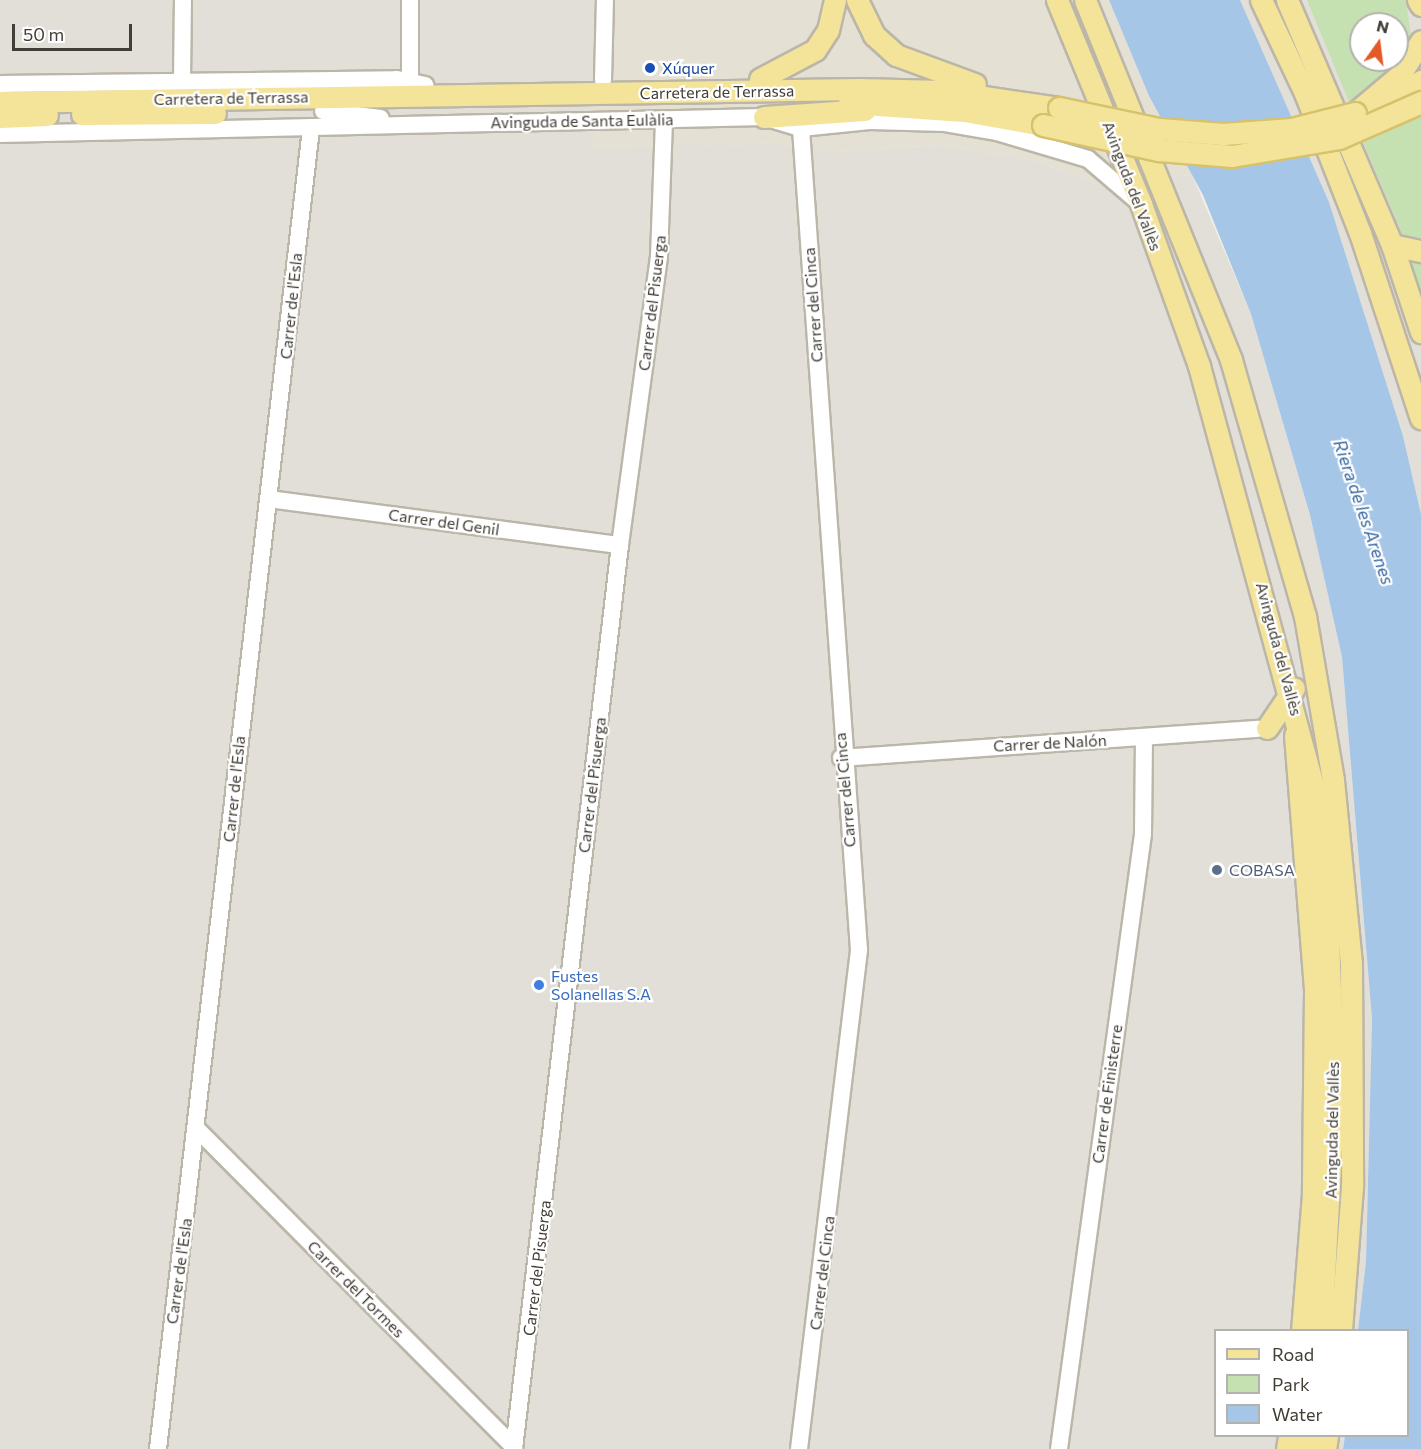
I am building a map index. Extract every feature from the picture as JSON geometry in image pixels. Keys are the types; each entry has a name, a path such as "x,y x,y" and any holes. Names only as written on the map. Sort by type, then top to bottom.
{"main road":[{"path":"760,79 815,50 828,30 835,0"},
{"path":"857,0 874,35 906,61 1059,108"},
{"name":"Avinguda del Vallès","path":"1057,0 1141,204 1199,366 1298,719 1299,748 1321,839 1332,989 1333,1187 1321,1329"},
{"name":"Avinguda del Vallès","path":"1084,0 1231,360 1295,589 1325,725 1351,963 1352,1187 1341,1329"},
{"path":"1261,0 1287,51"},
{"path":"1266,0 1389,313 1421,418"},
{"path":"1287,0 1310,44"},
{"path":"1296,0 1310,44 1392,245 1421,332"},
{"path":"1418,0 1421,5"},
{"path":"1413,75 1421,41"},
{"name":"Carretera de Terrassa","path":"0,117 139,106 370,96 918,90 1059,108 1159,129 1223,134 1292,129 1355,113 1413,75"},
{"path":"370,96 418,82 760,79 863,81 918,90"},
{"name":"Carretera de Terrassa","path":"0,102 323,111 861,102 1043,125 1159,150 1232,156 1339,138 1421,102"},
{"path":"764,117 898,106"},
{"path":"1392,245 1421,251"},
{"path":"1295,589 1299,657 1292,692 1263,729 1299,748 1315,991 1313,1194 1302,1329"}],"street":[{"path":"182,80 183,0"},
{"path":"0,84 182,80 418,82 410,0"},
{"path":"603,80 604,0"},
{"name":"Carretera de Terrassa","path":"323,111 418,122"},
{"name":"Avinguda de Santa Eulàlia","path":"0,134 311,128 418,122 764,117 801,128 906,122 997,132 1088,159 1141,204"},
{"name":"Carrer del Pisuerga","path":"514,1448 620,545 659,257 664,120"},
{"name":"Carrer de l'Esla","path":"158,1449 198,1130 311,128"},
{"name":"Carrer del Cinca","path":"799,1449 859,950 841,758 801,128"},
{"name":"Carrer del Genil","path":"269,499 620,545"},
{"name":"Carrer de Nalón","path":"841,758 1263,729"},
{"name":"Carrer de Finisterre","path":"1059,1449 1143,834 1144,738"},
{"name":"Carrer del Tormes","path":"198,1130 514,1448"}],"shaded area":[{"path":"0,0 593,0 593,149 778,143 835,152 939,145 1033,160 1097,184 1192,175 1251,314 1310,515 1342,657 1372,1019 1366,1261 1358,1329 1214,1329 1214,1437 1345,1437 1343,1449 0,1449"},
{"path":"593,0 1109,0 1149,96 1192,175 1097,184 1033,160 939,145 835,152 778,143 592,150"},
{"path":"1240,0 1421,0 1421,514 1403,436 1329,202"}],"green space":[{"path":"1307,0 1406,0 1408,12 1349,12 1349,72 1390,72 1349,102"},
{"path":"1421,116 1421,238 1417,238 1403,236 1363,142"},
{"path":"1406,256 1421,257 1421,300"}],"water":[{"name":"Riera de les Arenes","path":"1109,0 1240,0 1329,202 1403,436 1421,514 1421,1449 1343,1449 1345,1437 1409,1437 1409,1329 1358,1329 1366,1261 1372,1019 1342,657 1310,515 1251,314 1203,195 1149,96"}],"place":[{"name":"Xúquer","path":"650,68"},
{"name":"COBASA","path":"1217,870"},
{"name":"Fustes Solanellas S.A","path":"539,985"}]}
